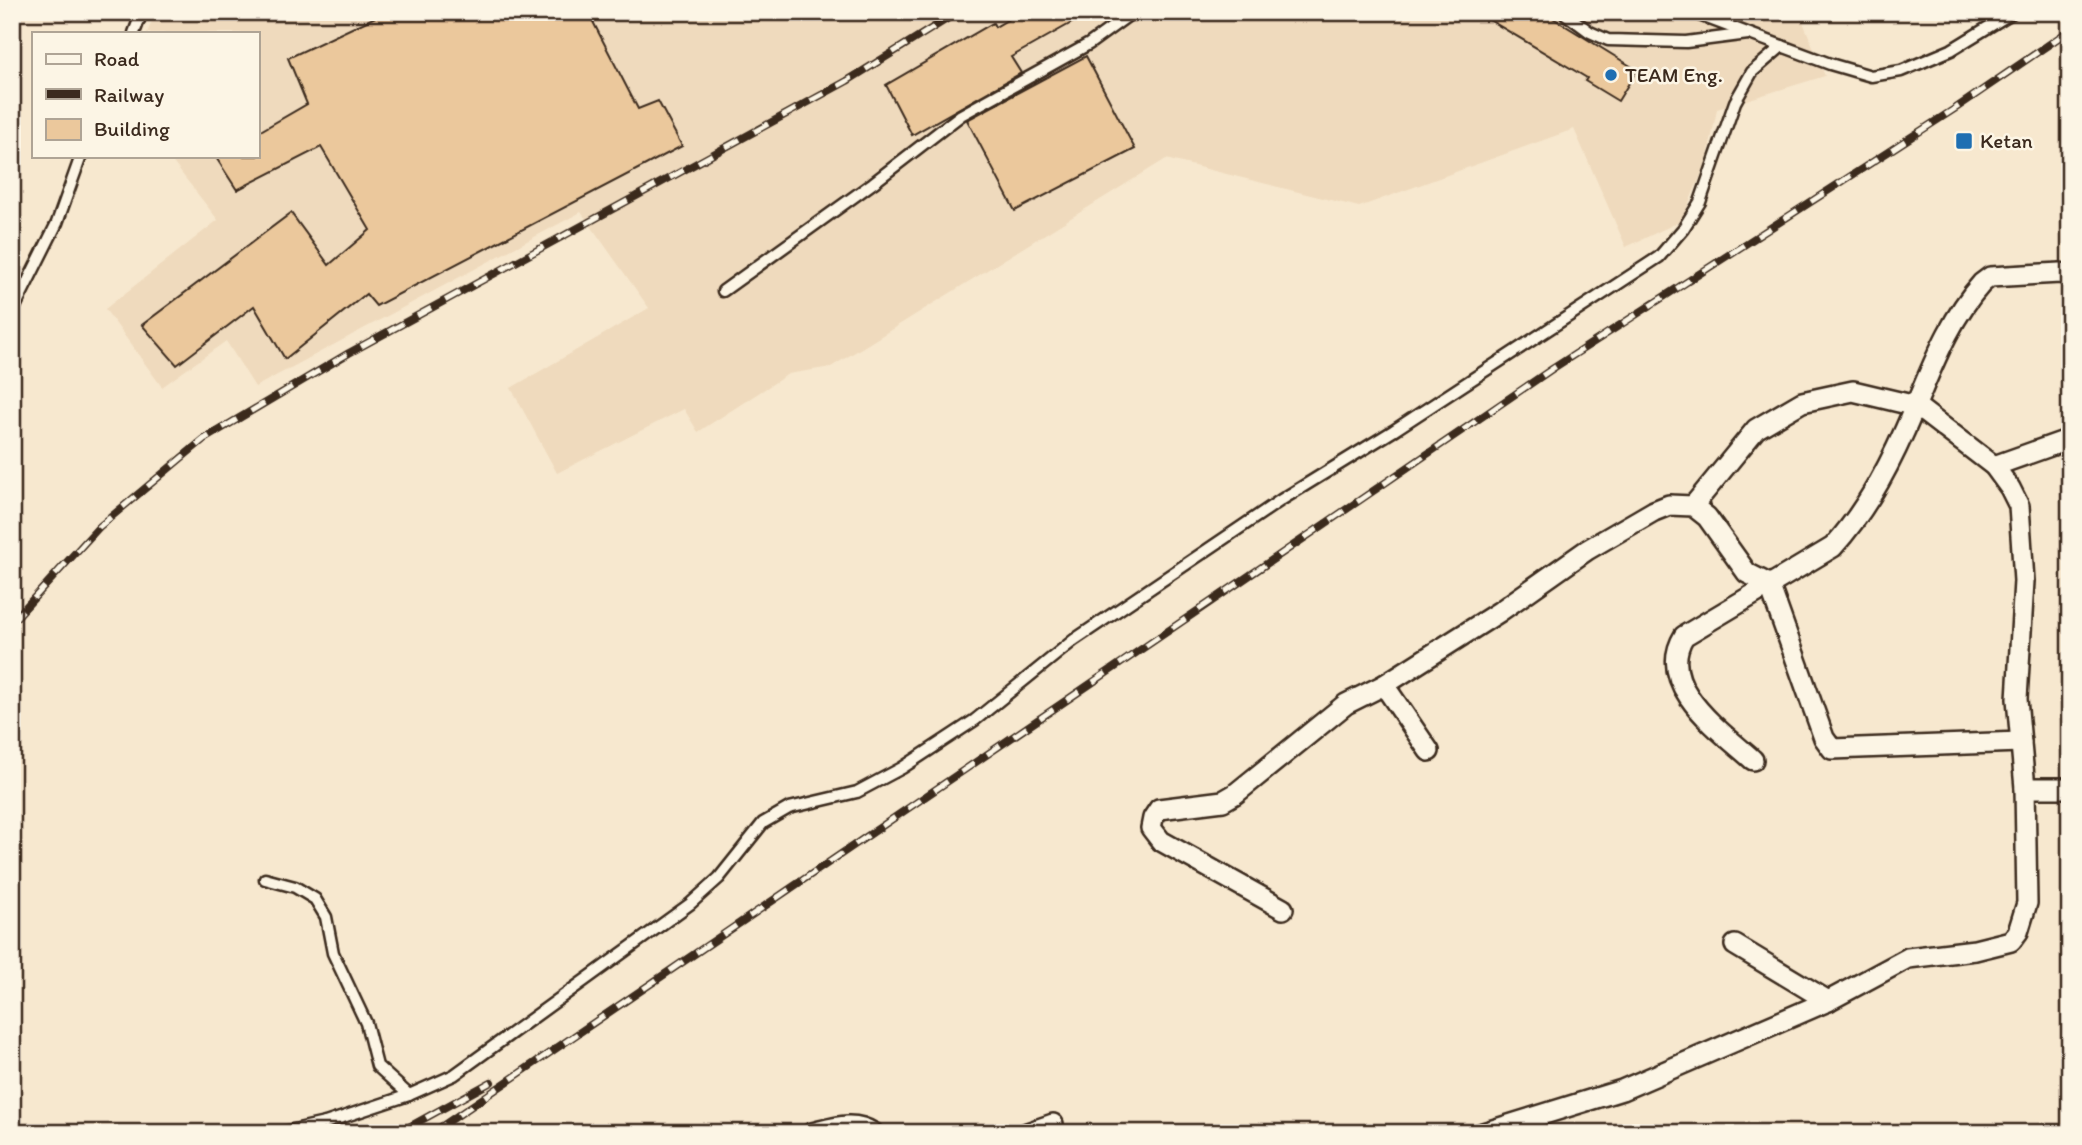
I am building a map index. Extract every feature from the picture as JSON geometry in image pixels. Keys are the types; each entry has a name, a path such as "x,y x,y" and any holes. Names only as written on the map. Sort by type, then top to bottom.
{"street":[{"path":"1753,760 1687,696 1678,675 1677,647 1684,636 1833,547 1852,525 1888,468 1937,351 1982,283 1990,277 2060,273 2070,275"},
{"path":"1483,1133 1622,1090 1828,1001 1908,958 1975,950 2011,940 2018,932 2027,903 2025,788 2017,699 2024,582 2019,506 1994,466 1916,406 1853,391 1802,402 1756,429 1693,506"},
{"path":"1994,466 2070,439"},
{"path":"1283,909 1161,841 1152,828 1153,818 1160,808 1223,801 1235,794 1346,704 1384,685 1499,612 1587,550 1669,505 1693,506 1707,517 1747,573 1769,583 1824,738 1832,749 2021,742"},
{"path":"1384,685 1429,751"},
{"path":"2025,788 2070,788"},
{"path":"1735,945 1828,1001"},
{"path":"1027,1133 1052,1124"},
{"path":"812,1133 848,1125 857,1125 873,1133"}],"lane":[{"path":"134,32 142,12"},
{"path":"723,291 873,183 961,115 1090,44 1133,12"},
{"path":"1563,12 1590,32 1608,40 1686,43 1752,33"},
{"path":"1691,12 1853,72 1881,74 1901,71 1951,50 2013,12"},
{"path":"280,1133 325,1123 409,1095 454,1075 690,904 719,878 763,823 789,807 857,792 902,768 975,720 1074,640 1281,499 1393,432 1659,257 1683,229 1700,202 1735,102 1752,72 1782,46"},
{"path":"12,313 57,223 80,158"},
{"path":"265,879 295,887 315,898 326,917 333,953 366,1023 377,1066 409,1095"}],"shaded area":[{"path":"156,12 1799,12 1825,76 1717,109 1707,161 1681,221 1626,247 1574,129 1359,207 1166,159 831,367 788,374 698,432 684,409 557,473 511,388 649,308 581,212 255,387 226,341 162,387 105,309 218,220 170,158 259,158 259,32 147,32"}],"building":[{"path":"386,12 588,12 638,109 658,101 682,146 376,306 366,294 285,359 254,306 177,365 142,325 291,213 329,265 370,230 321,147 237,190 216,158 259,158 259,132 307,104 288,58"},
{"path":"1021,12 1091,12 1011,57 1021,73 912,135 886,85 993,23 995,27"},
{"path":"1476,12 1543,12 1637,70 1618,101 1585,81 1587,78"},
{"path":"1086,56 1135,149 1015,211 967,120"}],"railway":[{"path":"12,622 99,527 204,439 349,353 847,81 958,12"},
{"path":"432,1133 1552,369 1956,108 2070,30"},
{"path":"398,1133 491,1082"}],"place":[{"name":"TEAM Eng.","path":"1611,75"},
{"name":"Ketan","path":"1964,141"}]}
